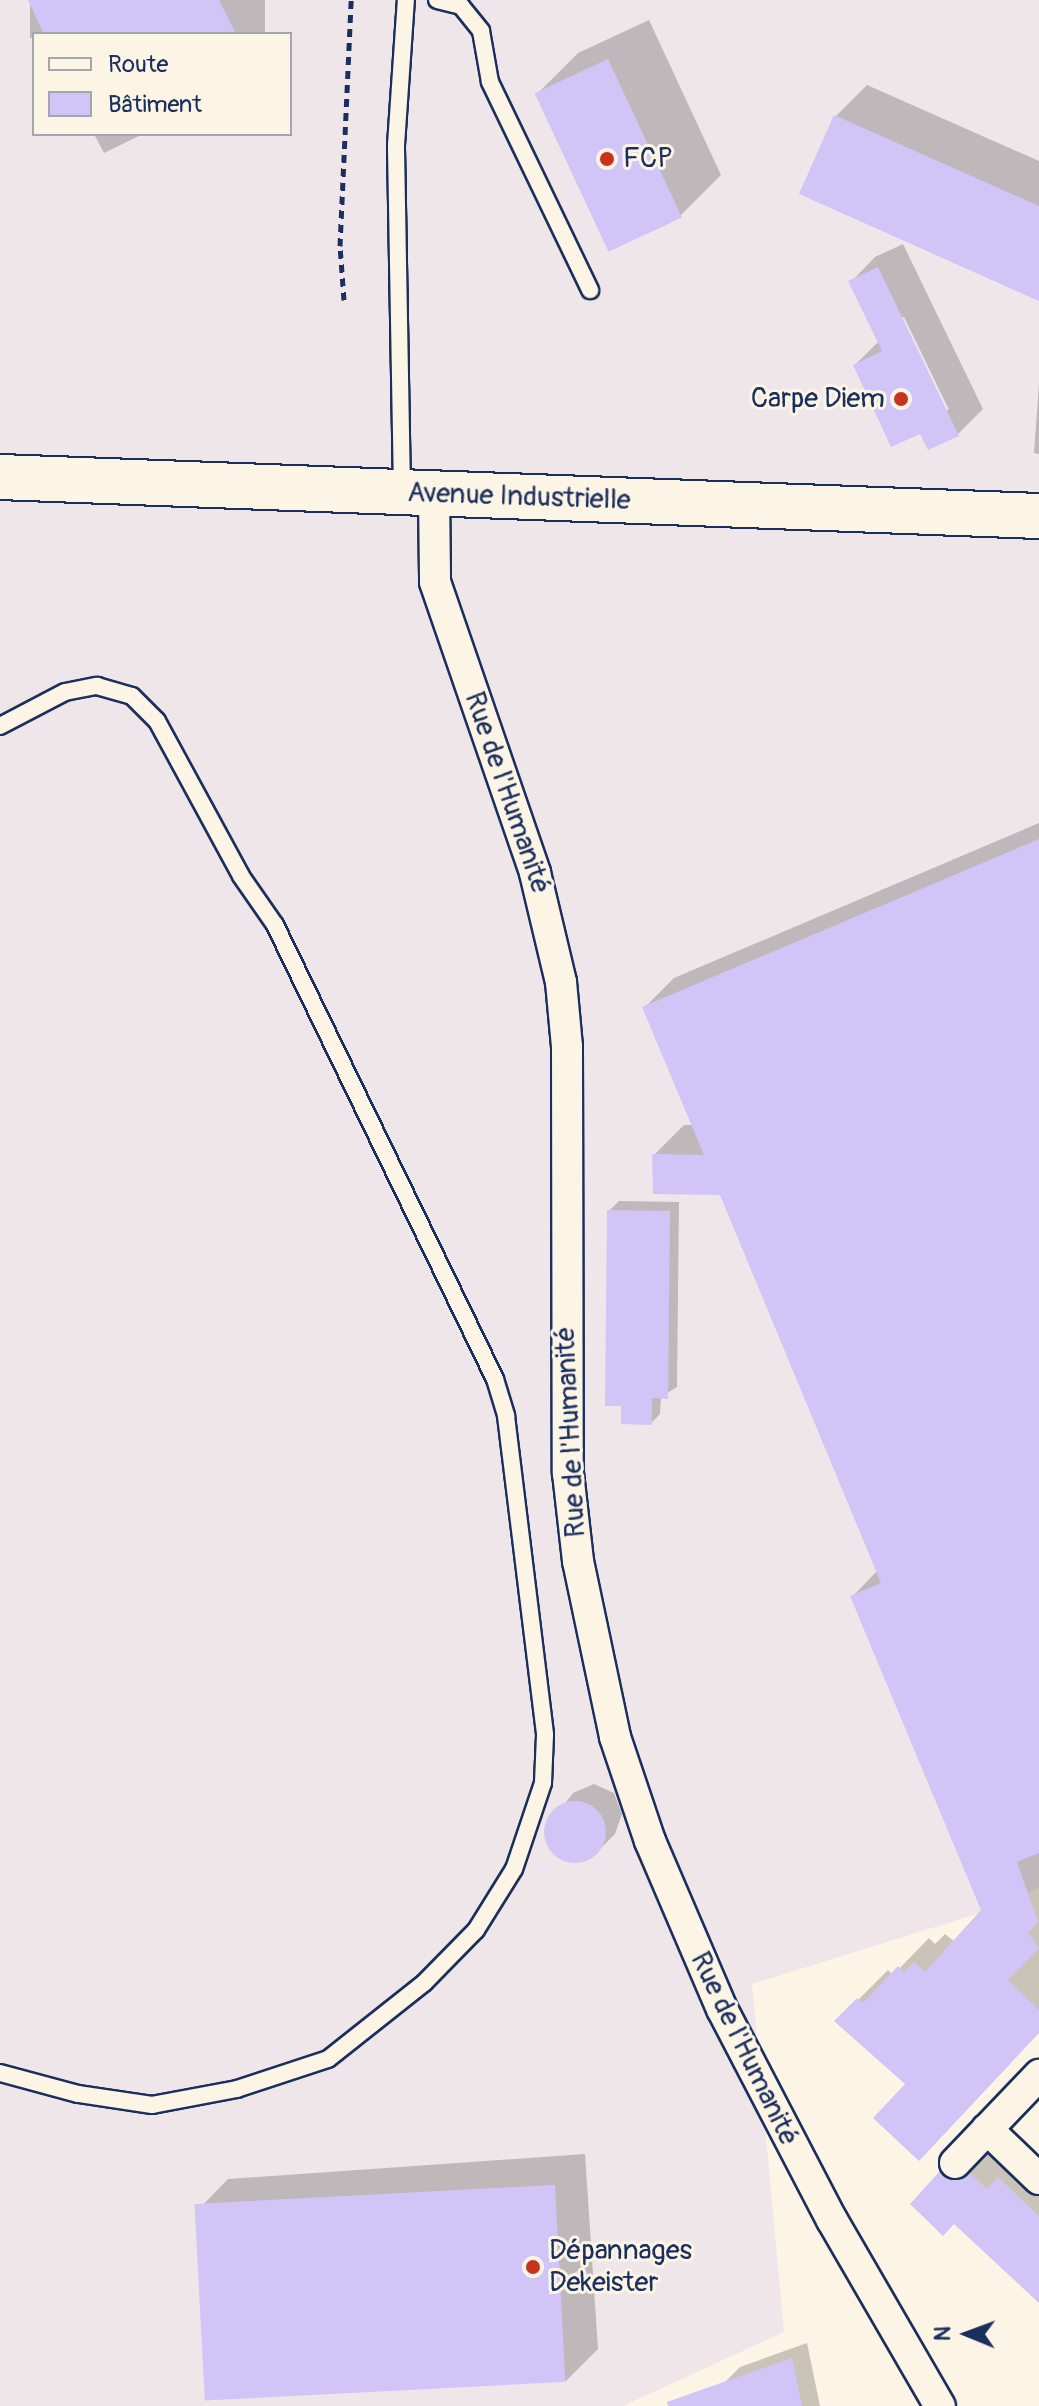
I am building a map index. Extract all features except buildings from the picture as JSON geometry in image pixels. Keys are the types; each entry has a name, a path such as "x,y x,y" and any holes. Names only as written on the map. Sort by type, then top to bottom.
{"street":[{"name":"Avenue Industrielle","path":"0,477 1039,516"},
{"name":"Rue de l'Humanité","path":"418,493 435,582 535,873 561,982 567,1047 568,1473 580,1575 615,1737 650,1841 722,2009 832,2220 940,2406"},
{"path":"955,2163 1039,2075"},
{"path":"987,2129 1039,2179"}],"lane":[{"path":"406,0 396,145 418,493"},
{"path":"437,0 461,6 481,31 490,82 590,290"},
{"path":"0,726 65,692 97,686 132,696 157,721 241,876 275,925 495,1379 506,1416 545,1735 543,1783 514,1869 476,1930 424,1983 328,2059 237,2089 152,2105 78,2094 0,2073"}],"path":[{"path":"344,300 340,246 351,0"}],"shaded area":[{"path":"0,0 1039,0 1039,1888 977,1914 752,1984 784,2332 623,2406 0,2406"}],"place":[{"name":"FCP","path":"607,159"},
{"name":"Carpe Diem","path":"901,399"},
{"name":"Dépannages Dekeister","path":"533,2267"}]}
